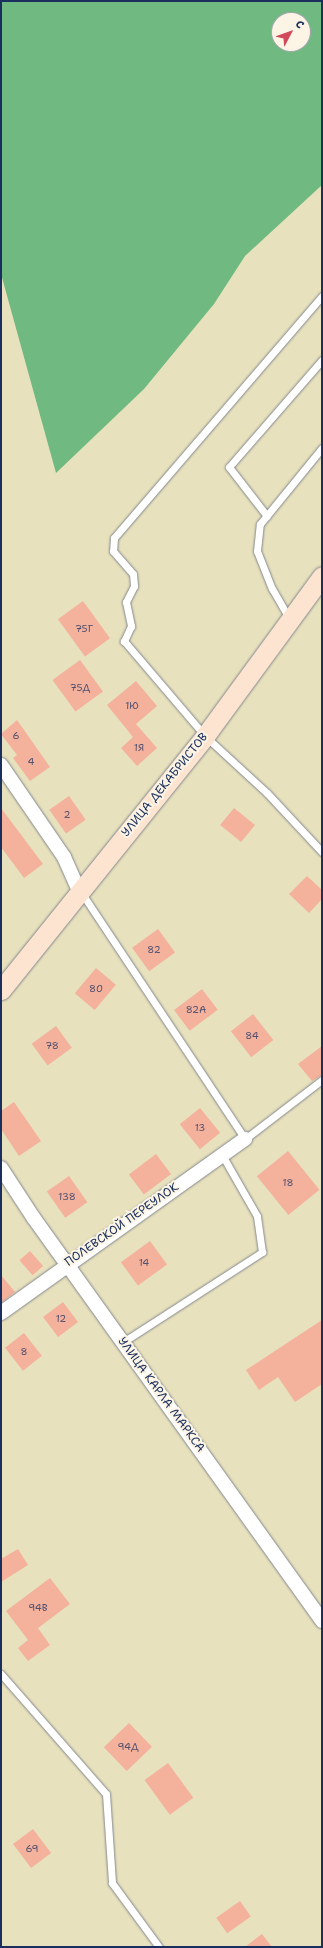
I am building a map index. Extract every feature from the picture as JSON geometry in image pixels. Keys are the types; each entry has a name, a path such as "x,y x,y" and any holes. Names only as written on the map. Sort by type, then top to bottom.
{"street":[{"name":"УЛИЦА ДЕКАБРИСТОВ","path":"1,990 79,890 205,736 322,576"},
{"path":"1,765 64,857 79,890"},
{"name":"ПОЛЕВСКОЙ ПЕРЕУЛОК","path":"1,1313 245,1139"},
{"name":"УЛИЦА КАРЛА МАРКСА","path":"1,1168 32,1218 68,1264 322,1621"}],"lane":[{"path":"322,296 114,538 113,551 134,574 134,586 126,602 131,626 124,641 205,736 267,793 322,852"},
{"path":"267,516 229,467 322,360"},
{"path":"290,620 272,589 257,551 260,524 322,448"},
{"path":"79,890 245,1139 322,1080"},
{"path":"123,1342 262,1252 257,1216 222,1155"},
{"path":"1,1674 106,1794 112,1883 159,1947"}],"green space":[{"path":"1,1 322,1 322,185 245,256 214,304 144,389 56,473 1,274"}],"building":[{"path":"83,601 110,638 85,656 58,619"},
{"path":"80,660 103,692 75,712 52,680"},
{"path":"136,681 157,706 136,724 157,748 137,766 121,748 133,737 107,705"},
{"path":"17,720 50,767 30,781 13,758 17,755 1,734"},
{"path":"69,796 86,820 66,834 49,810"},
{"path":"1,808 43,864 24,878 1,847"},
{"path":"234,808 255,825 241,842 220,825"},
{"path":"307,876 322,890 322,899 309,913 289,894"},
{"path":"158,929 175,952 149,971 132,948"},
{"path":"96,968 116,985 95,1010 75,993"},
{"path":"202,989 218,1010 190,1031 174,1010"},
{"path":"253,1014 273,1040 251,1057 231,1031"},
{"path":"56,1026 72,1048 48,1065 32,1044"},
{"path":"322,1046 322,1075 312,1081 298,1064"},
{"path":"14,1102 41,1141 19,1156 1,1129 1,1111"},
{"path":"200,1108 220,1133 200,1149 180,1124"},
{"path":"288,1151 319,1190 288,1215 257,1176"},
{"path":"156,1154 171,1174 144,1194 129,1174"},
{"path":"69,1176 87,1202 65,1218 47,1191"},
{"path":"150,1241 167,1264 138,1286 121,1262"},
{"path":"30,1251 43,1266 33,1275 19,1260"},
{"path":"1,1275 15,1292 1,1303"},
{"path":"63,1302 78,1322 58,1337 43,1317"},
{"path":"322,1320 322,1384 295,1402 278,1377 259,1390 246,1370"},
{"path":"24,1333 42,1356 23,1371 5,1348"},
{"path":"18,1549 28,1565 1,1582 1,1559"},
{"path":"50,1578 70,1604 38,1628 50,1645 28,1661 18,1648 28,1640 6,1611"},
{"path":"129,1723 152,1747 127,1771 104,1747"},
{"path":"168,1763 193,1798 170,1815 145,1780"},
{"path":"33,1829 51,1853 31,1868 13,1844"},
{"path":"240,1901 251,1917 227,1933 216,1918"},
{"path":"262,1934 272,1947 245,1947"}]}
